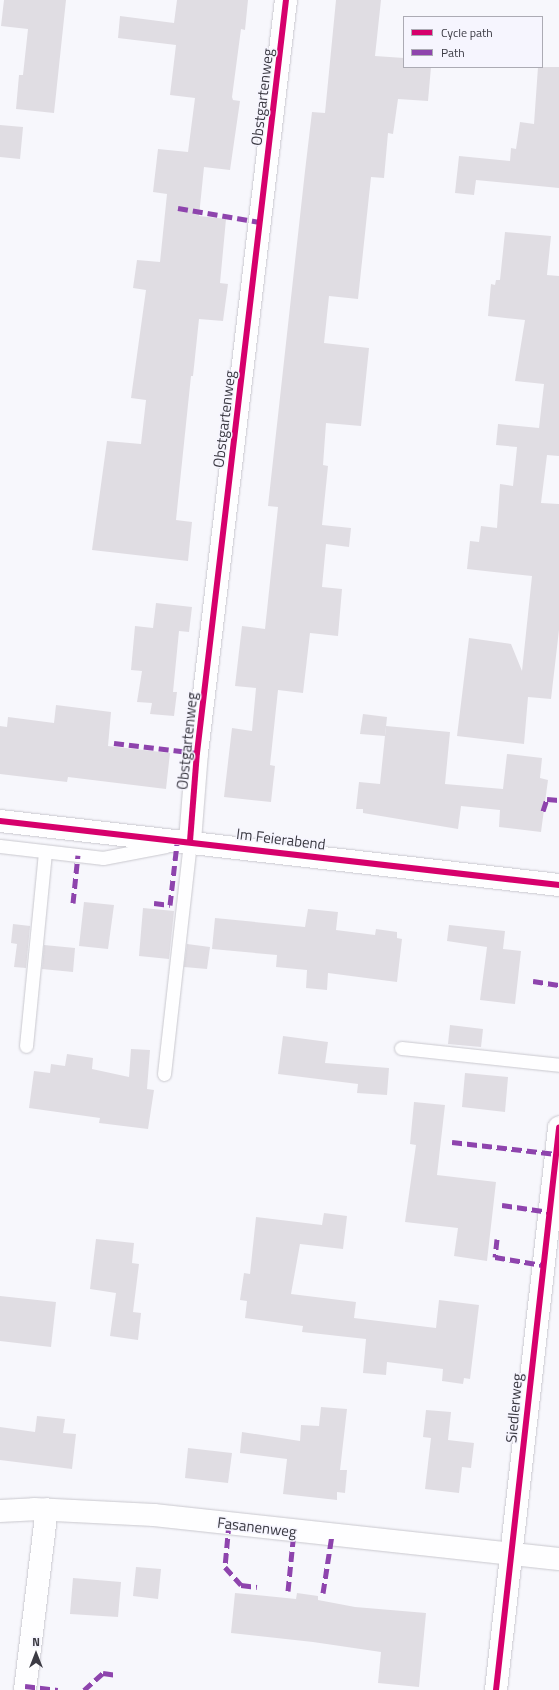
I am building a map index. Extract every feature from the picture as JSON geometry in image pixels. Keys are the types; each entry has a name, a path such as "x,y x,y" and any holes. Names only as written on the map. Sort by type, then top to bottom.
{"street":[{"name":"Obstgartenweg","path":"190,841 197,753 286,0"},
{"name":"Im Feierabend","path":"0,821 190,841 559,885"},
{"name":"Siedlerweg","path":"496,1690 551,1263 559,1128"},
{"name":"Fasanenweg","path":"0,1511 47,1510 154,1515 559,1560"},
{"path":"25,1690 47,1510"}],"lane":[{"path":"0,846 103,858 190,841 164,1074"},
{"path":"26,1046 46,852"},
{"path":"401,1048 559,1065"}],"building":[{"path":"4,0 66,0 54,113 16,109 19,75 23,75 28,29 1,26"},
{"path":"177,0 248,0 245,30 241,29 232,97 233,100 240,101 230,170 204,167 199,216 226,219 220,283 228,284 223,321 199,319 193,376 191,376 176,520 192,522 188,561 92,550 107,441 141,444 146,400 131,398 146,290 133,288 137,260 160,262 167,194 153,192 158,149 188,152 195,98 170,95 176,45 118,38 120,16 174,23"},
{"path":"336,0 381,0 375,56 403,58 403,68 431,68 428,101 398,99 393,134 388,133 384,178 371,177 358,299 329,296 324,343 369,348 361,426 326,423 323,465 328,466 322,525 351,528 349,547 326,544 322,587 342,589 338,636 310,633 303,693 278,690 270,765 275,766 271,802 224,797 232,728 252,731 256,688 235,686 242,626 265,629 278,507 268,506 305,171 312,112 325,113"},
{"path":"559,67 559,188 476,180 474,195 455,193 459,156 510,161 511,148 516,149 520,122 534,124 538,68"},
{"path":"0,125 23,127 20,159 0,157"},
{"path":"505,232 551,236 547,275 559,276 559,456 547,455 541,503 559,504 559,630 551,699 528,697 524,744 457,736 469,638 511,644 522,671 532,576 467,569 470,541 479,542 481,526 497,528 500,484 513,486 517,447 496,445 498,424 539,428 544,384 515,381 525,320 488,316 491,284 495,285 496,280 500,280"},
{"path":"156,603 192,607 189,632 179,631 173,692 177,692 174,716 150,714 152,703 137,702 142,671 131,670 135,626 153,628"},
{"path":"56,705 111,712 108,746 170,753 166,789 68,777 67,782 0,774 0,726 7,727 8,717 54,723"},
{"path":"363,714 387,717 385,736 360,734"},
{"path":"386,726 450,732 445,784 503,789 507,754 542,758 540,778 548,780 541,832 499,827 500,810 461,806 458,829 363,813 363,809 356,809 359,782 380,784"},
{"path":"84,902 114,905 108,949 79,946"},
{"path":"143,908 174,911 169,959 139,956"},
{"path":"308,909 338,912 336,930 375,935 376,929 397,932 397,938 402,939 397,982 328,973 327,990 306,988 307,970 276,967 277,955 212,949 215,918 305,927"},
{"path":"13,924 30,926 26,968 14,967 17,944 11,943"},
{"path":"449,925 505,931 503,949 521,951 515,1004 480,1000 487,947 447,941"},
{"path":"187,944 210,947 207,969 184,967"},
{"path":"44,945 75,948 73,972 42,969"},
{"path":"450,1025 483,1029 481,1047 448,1044"},
{"path":"283,1036 328,1042 325,1063 389,1068 387,1095 357,1093 358,1084 278,1074"},
{"path":"131,1049 150,1050 147,1089 154,1090 148,1129 99,1123 100,1118 29,1108 34,1071 50,1073 51,1064 65,1066 67,1054 93,1058 92,1069 129,1077"},
{"path":"465,1073 508,1077 505,1112 462,1107"},
{"path":"414,1102 445,1105 437,1175 496,1182 487,1261 454,1256 458,1228 405,1222 416,1145 410,1144"},
{"path":"324,1213 347,1216 343,1249 300,1244 291,1294 356,1302 354,1318 436,1328 439,1300 479,1305 470,1379 464,1378 463,1384 442,1381 443,1369 387,1362 386,1375 363,1373 366,1339 302,1332 303,1326 245,1318 247,1301 240,1300 244,1273 250,1274 256,1217 322,1225"},
{"path":"96,1239 134,1243 132,1263 139,1264 133,1312 141,1313 138,1340 110,1336 116,1293 90,1289"},
{"path":"0,1296 56,1302 51,1347 0,1341"},
{"path":"321,1407 347,1409 340,1470 347,1470 345,1493 337,1492 337,1500 283,1494 287,1459 240,1453 242,1432 300,1441 301,1425 319,1426"},
{"path":"426,1410 451,1412 448,1440 474,1443 471,1468 462,1467 459,1493 425,1489 431,1438 423,1437"},
{"path":"37,1416 65,1419 63,1433 76,1434 72,1469 0,1460 0,1427 35,1432"},
{"path":"188,1448 232,1453 228,1483 185,1478"},
{"path":"136,1567 161,1569 158,1599 133,1596"},
{"path":"73,1578 121,1582 118,1617 70,1614"},
{"path":"235,1593 296,1599 297,1593 318,1596 318,1600 355,1607 426,1613 419,1687 378,1683 381,1652 313,1642 231,1633"}],"marked path":[{"path":"178,208 260,222"},
{"path":"114,743 197,753"},
{"path":"543,811 547,799 559,800"},
{"path":"154,903 170,905 177,844"},
{"path":"73,903 78,855"},
{"path":"533,981 559,985"},
{"path":"452,1142 556,1154"},
{"path":"502,1205 549,1212"},
{"path":"497,1239 495,1257 542,1265"},
{"path":"229,1523 225,1567 241,1585 257,1587"},
{"path":"288,1591 294,1531"},
{"path":"323,1593 332,1535"},
{"path":"84,1690 103,1673 117,1675"},
{"path":"25,1686 58,1690"}],"cycle path":[{"path":"190,841 197,753 286,0"},
{"path":"0,821 559,885"},
{"path":"496,1690 559,1128"}]}
